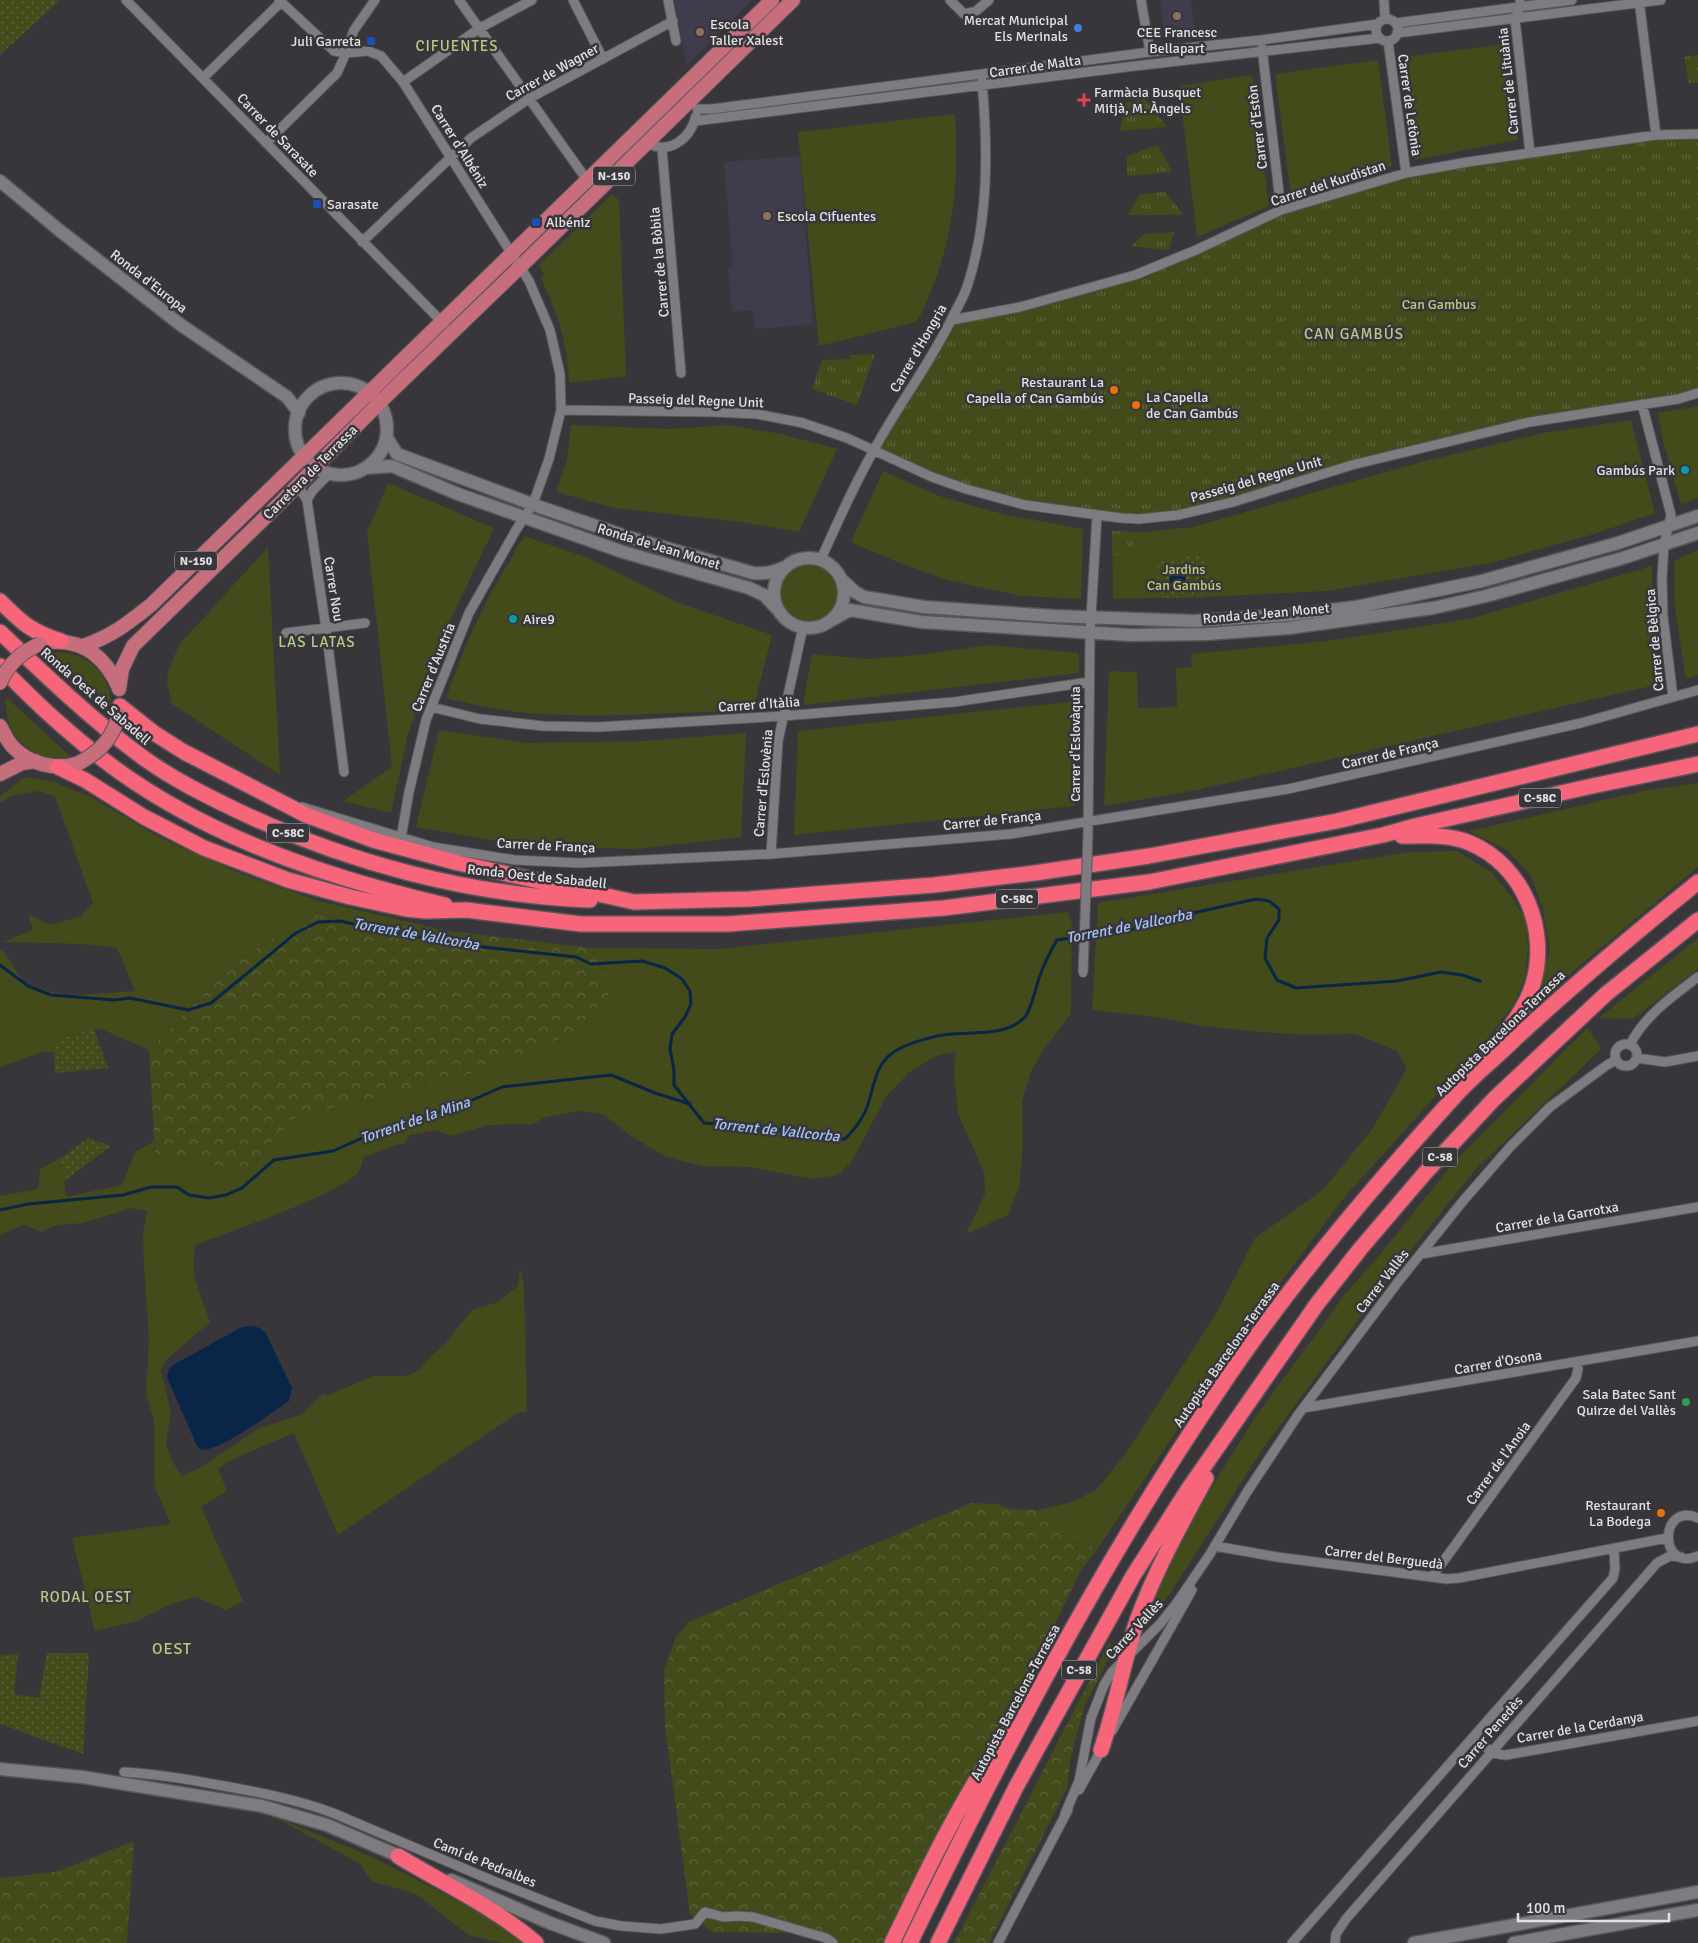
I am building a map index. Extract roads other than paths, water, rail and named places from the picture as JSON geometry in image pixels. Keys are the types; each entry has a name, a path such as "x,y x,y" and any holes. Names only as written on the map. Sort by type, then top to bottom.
{"highway":[{"path":"0,601 24,624 45,636 61,641"},
{"name":"Ronda Oest de Sabadell","path":"0,632 98,722 146,759 195,790 269,826 399,871 468,886 530,895 634,902"},
{"name":"C-58C","path":"0,666 80,742 131,779 182,810 258,848 328,874 466,910 581,924 728,924 856,916 974,904 1149,882 1383,835 1582,788 1698,764"},
{"path":"120,710 184,752 306,815 324,822 373,840 419,853 634,902"},
{"path":"1648,746 1698,728"},
{"name":"C-58C","path":"634,902 749,899 934,885 1140,858 1337,821 1698,734"},
{"path":"58,767 85,780 167,829 204,848 250,866 319,889 406,909 426,911 466,910"},
{"path":"1383,835 1441,836 1470,843 1487,852 1503,865 1515,879 1532,911 1538,944 1538,966 1532,986 1516,1018 1459,1092"},
{"name":"Autopista Barcelona-Terrassa","path":"910,1943 1040,1685 1108,1566 1222,1384 1286,1297 1370,1194 1459,1092 1585,975 1698,882"},
{"name":"C-58","path":"938,1943 1016,1787 1108,1620 1182,1498 1317,1304 1361,1248 1431,1166 1494,1099 1606,994 1698,920"},
{"path":"1101,1750 1138,1619 1157,1569 1242,1410"},
{"path":"892,1943 928,1869 990,1756 1040,1685"},
{"path":"398,1856 476,1901 536,1943"}],"main road":[{"name":"Carretera de Terrassa","path":"119,689 122,669 133,646 298,486 441,321 644,126 690,100 772,0"},
{"name":"Carretera de Terrassa","path":"83,646 105,638 119,630 151,605 300,456 374,398 452,332 793,0"},
{"path":"298,486 300,456"},
{"name":"N-150","path":"0,683 5,672 15,659 23,653 40,644 61,641 83,646 106,664 119,689 120,710 116,727 108,741 99,751 79,762 58,767 25,757 12,746 0,726"},
{"path":"0,774 22,763 35,761"}],"street":[{"name":"Carrer de Sarasate","path":"126,0 452,332"},
{"path":"266,143 337,73 354,30 375,0"},
{"path":"459,0 587,180"},
{"path":"403,82 480,28 532,0"},
{"path":"574,0 603,59"},
{"path":"668,0 676,42"},
{"path":"950,0 964,14 976,11 989,0"},
{"path":"1141,0 1150,52"},
{"path":"1381,21 1392,20 1397,28 1395,37 1384,39 1376,31 1381,21 1384,0"},
{"path":"1397,28 1520,3 1572,0"},
{"path":"1397,28 1515,18 1639,1 1661,0"},
{"path":"203,78 280,1 334,51 346,53"},
{"path":"1639,1 1656,135"},
{"name":"Carrer de Lituània","path":"1520,3 1515,18 1530,153"},
{"name":"Carrer de Wagner","path":"362,242 471,138 530,98 673,21"},
{"name":"Carrer de Malta","path":"690,100 712,109 982,76 1150,52 1261,40 1381,21"},
{"name":"Carrer de Malta","path":"695,121 1262,52 1384,39"},
{"name":"Carrer de Letònia","path":"1384,39 1406,173"},
{"name":"Carrer d'Estòn","path":"1261,40 1281,210"},
{"name":"Carrer d'Albéniz","path":"346,53 368,51 381,56 403,82 512,253"},
{"name":"Carrer d'Hongria","path":"821,559 873,451 944,338 967,288 979,243 987,139 982,76"},
{"path":"644,126 647,143 662,149 672,146 688,134 695,121 690,100"},
{"name":"Carrer del Kurdistan","path":"952,320 1020,307 1135,275 1196,250 1281,210 1406,173 1656,135 1698,134"},
{"name":"Carrer de la Bòbila","path":"662,149 681,373"},
{"name":"Ronda d'Europa","path":"0,181 181,325 287,397 299,413"},
{"path":"512,253 529,281 550,330 560,374 561,410 549,459 533,504 524,518"},
{"path":"306,500 329,474 300,456 296,432 299,413 307,398 317,390 335,383 354,385 374,398 386,420 387,438 379,457 365,468"},
{"name":"Passeig del Regne Unit","path":"561,410 757,414 803,423 847,438 932,477 966,490 1025,505 1139,519 1178,515 1234,502 1352,465 1520,424 1698,394"},
{"path":"287,397 307,398"},
{"name":"Carrer de Bèlgica","path":"1642,404 1671,515 1664,544 1663,616 1673,697"},
{"name":"Ronda de Jean Monet","path":"387,438 397,454 628,537 753,573 763,574 785,567"},
{"name":"Ronda de Jean Monet","path":"329,474 344,474 365,468 392,466 458,494 623,552 749,588 764,595 780,612"},
{"name":"Carrer Nou","path":"298,486 306,500 326,628 344,772"},
{"name":"Carrer d'Eslovàquia","path":"1083,973 1088,834 1090,634 1096,515"},
{"name":"Ronda de Jean Monet","path":"842,580 854,592 864,597 924,606 1203,622 1356,607 1482,581 1599,548 1698,516"},
{"name":"Carrer d'Austria","path":"401,838 409,792 426,720 469,614 524,518"},
{"name":"Ronda de Jean Monet","path":"830,621 850,610 922,622 1090,634 1207,634 1288,628 1433,608 1486,596 1547,580 1698,533"},
{"path":"806,558 821,559 831,565 842,580 844,598 838,612 830,621 822,625 803,627 792,623 780,612 775,601 774,588 778,577 785,567 794,561 806,558"},
{"path":"286,633 365,623"},
{"name":"Carrer d'Eslovènia","path":"770,854 776,766 783,716 803,627"},
{"name":"Carrer d'Itàlia","path":"431,707 480,719 543,726 598,728 783,716 954,702 1089,682"},
{"name":"Carrer de França","path":"283,802 310,808 433,847 515,860 580,863 770,854 1011,834 1288,789 1581,723 1698,690"},
{"path":"1630,1045 1634,1037 1665,1002 1698,977"},
{"path":"1624,1044 1630,1045 1637,1051 1637,1058 1634,1064 1621,1065 1616,1060 1615,1054 1618,1048 1624,1044"},
{"path":"1637,1058 1665,1062 1698,1056"},
{"name":"Carrer Vallès","path":"1065,1814 1079,1780 1087,1731 1094,1706 1104,1685 1112,1672 1160,1624 1212,1550 1247,1492 1303,1408 1421,1254 1511,1146 1544,1114 1607,1064 1616,1060"},
{"name":"Carrer de la Garrotxa","path":"1421,1254 1698,1207"},
{"name":"Carrer d'Osona","path":"1303,1408 1698,1341"},
{"name":"Carrer de l'Anoia","path":"1432,1577 1576,1378 1577,1362"},
{"path":"1681,1558 1670,1548 1667,1538 1670,1526 1675,1520 1687,1516 1698,1518"},
{"name":"Carrer del Berguedà","path":"1212,1550 1447,1579 1667,1538"},
{"name":"Carrer Penedès","path":"1292,1943 1613,1578 1615,1569 1614,1549"},
{"name":"Carrer Vallès","path":"1000,1943 1065,1814 1194,1587 1212,1550"},
{"name":"Carrer Penedès","path":"1335,1943 1336,1934 1346,1919 1657,1563 1670,1556 1692,1559 1698,1556"},
{"name":"Carrer de la Cerdanya","path":"1492,1752 1499,1755 1506,1754 1698,1721"},
{"path":"1473,1737 1492,1752"},
{"path":"0,1770 82,1778 262,1806 327,1825 550,1923 604,1943"},
{"name":"Camí de Pedralbes","path":"124,1772 164,1776 297,1800 333,1813 562,1909 608,1924 642,1928 680,1927 695,1924 705,1912 723,1917 753,1917 826,1938 833,1943"},
{"path":"1414,1943 1438,1941 1698,1892"},
{"path":"1514,1943 1698,1910"}],"water":[{"path":"1170,566 1186,567 1185,591 1169,591"},
{"path":"242,1327 260,1328 265,1332 292,1388 289,1401 233,1438 201,1450 197,1446 167,1377 169,1369"}],"waterway":[{"name":"Torrent de Vallcorba","path":"0,965 28,986 51,995 114,1000 130,998 188,1010 211,1003 296,933 318,922 340,921 390,932 474,946 576,957 591,964 642,961 665,968 682,979 690,991 691,1004 685,1017 672,1034 670,1049 674,1070 674,1085 704,1123 757,1126 833,1139 845,1139 859,1123 868,1104 877,1073 885,1060 896,1050 937,1036 1000,1030 1018,1023 1025,1017 1043,968 1057,940 1138,928 1175,917 1256,899 1269,901 1279,909 1279,920 1267,938 1265,958 1277,980 1296,988 1397,981 1441,972 1462,975 1480,981"},
{"name":"Torrent de la Mina","path":"0,1210 28,1204 123,1195 151,1187 177,1187 189,1195 209,1198 226,1195 242,1188 274,1160 333,1151 380,1130 452,1109 502,1087 611,1075 655,1093 690,1104"}],"place":[{"name":"CEE Francesc Bellapart","path":"1177,16"},
{"name":"Mercat Municipal Els Merinals","path":"1078,28"},
{"name":"Escola Taller Xalest","path":"700,32"},
{"name":"Juli Garreta","path":"371,41"},
{"name":"Farmàcia Busquet Mitjà, M. Àngels","path":"1084,100"},
{"name":"Sarasate","path":"317,204"},
{"name":"Escola Cifuentes","path":"767,216"},
{"name":"Albéniz","path":"536,222"},
{"name":"Restaurant La Capella of Can Gambús","path":"1114,390"},
{"name":"La Capella de Can Gambús","path":"1136,405"},
{"name":"Gambús Park","path":"1685,470"},
{"name":"Aire9","path":"513,619"},
{"name":"Sala Batec Sant Quirze del Vallès","path":"1686,1402"},
{"name":"Restaurant La Bodega","path":"1661,1513"}],"district":[{"name":"CIFUENTES","path":"457,46"},
{"name":"CAN GAMBÚS","path":"1354,334"},
{"name":"LAS LATAS","path":"317,642"},
{"name":"RODAL OEST","path":"86,1597"},
{"name":"OEST","path":"172,1648"}],"park label":[{"name":"Can Gambus","path":"1439,304"},
{"name":"Jardins Can Gambús","path":"1184,578"}]}
